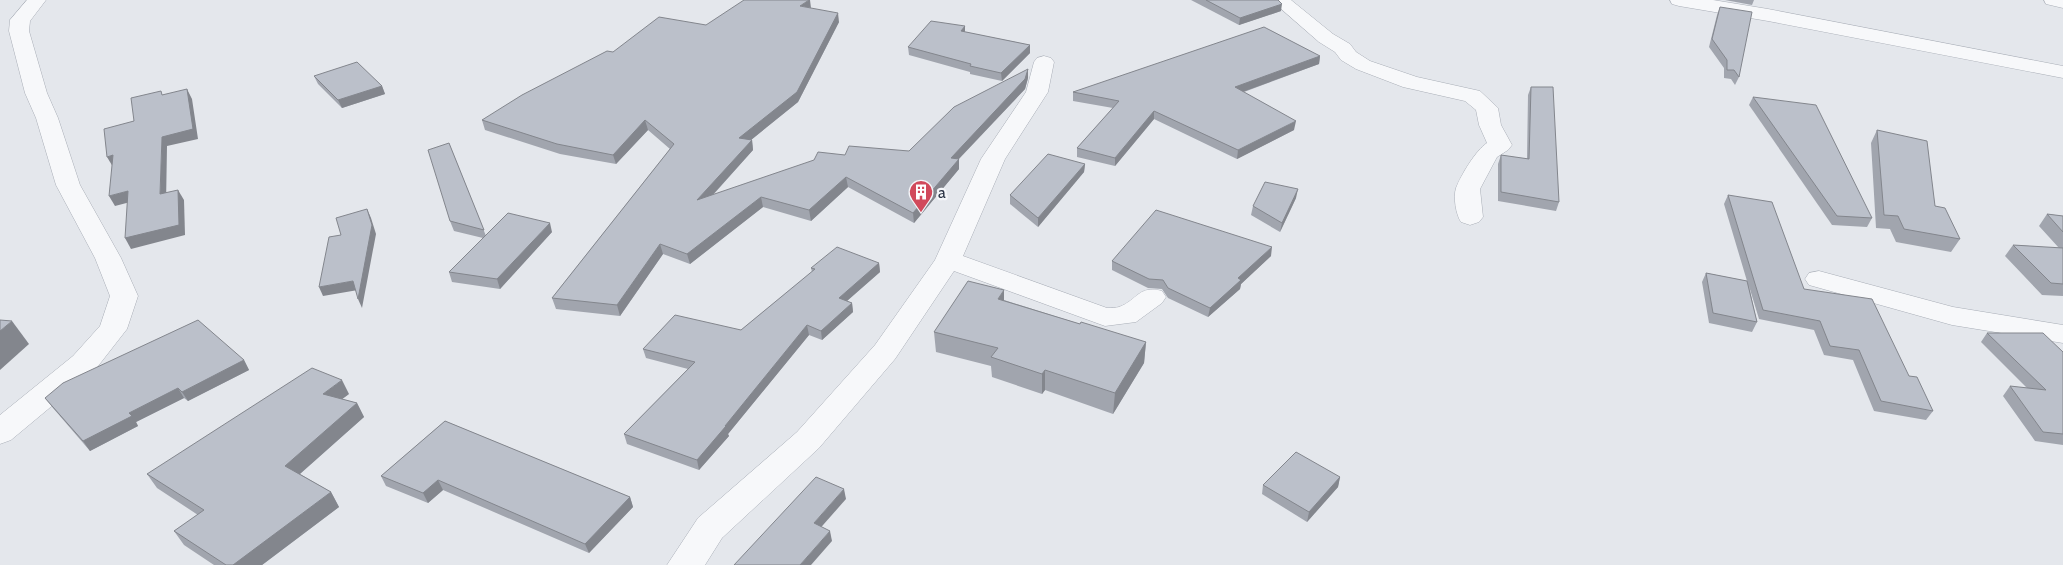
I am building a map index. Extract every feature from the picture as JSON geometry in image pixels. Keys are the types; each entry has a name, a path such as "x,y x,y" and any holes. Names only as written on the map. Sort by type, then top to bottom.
{"street":[{"path":"0,432 84,362 113,329 124,296 108,258 68,185 47,118 36,93 19,31 20,20 37,0"},
{"path":"1280,0 1326,38 1343,48 1348,56 1363,66 1410,82 1472,96 1487,108 1490,125 1500,145 1488,153 1468,189 1470,217"},
{"path":"1679,0 1768,14 2063,72"},
{"path":"2053,0 2063,2"},
{"path":"685,565 710,528 808,440 885,352 948,260 993,159 1036,92 1044,62"},
{"path":"948,260 1105,317 1126,316 1152,297"},
{"path":"1818,279 1952,316 2063,334"}],"building":[{"path":"744,0 809,0 800,6 838,13 797,92 739,138 752,140 697,200 814,160 818,152 845,155 849,146 909,151 954,107 1028,69 1025,79 951,158 959,159 913,213 846,177 809,210 761,197 687,254 660,244 617,305 552,298 674,144 645,120 613,155 557,144 482,120 522,95 607,51 613,52 659,17 706,25"},
{"path":"1206,0 1278,0 1282,4 1240,18"},
{"path":"1720,7 1752,12 1739,77 1734,70 1727,70 1727,60 1712,39"},
{"path":"931,21 965,26 961,31 1030,45 1001,73 970,66 971,64 908,47"},
{"path":"1264,27 1320,56 1235,87 1296,121 1238,150 1154,111 1115,158 1077,148 1119,101 1073,92"},
{"path":"357,62 382,86 338,100 314,76"},
{"path":"1531,87 1553,87 1559,202 1501,192 1501,155 1529,159"},
{"path":"187,89 193,129 162,137 160,194 178,190 179,225 125,238 128,191 109,196 113,155 107,157 104,129 134,121 131,98 161,91 162,95"},
{"path":"1753,97 1816,105 1872,218 1837,216"},
{"path":"1877,130 1927,141 1935,206 1945,208 1960,239 1904,229 1898,216 1884,215"},
{"path":"449,143 484,230 450,221 428,150"},
{"path":"1048,154 1085,164 1038,218 1010,195"},
{"path":"1265,182 1298,189 1282,223 1253,206"},
{"path":"1728,195 1772,202 1804,289 1872,299 1909,376 1917,377 1933,411 1881,401 1859,350 1830,346 1820,321 1763,310"},
{"path":"367,209 372,225 358,299 353,281 319,287 329,237 341,235 336,218"},
{"path":"1156,210 1272,247 1238,278 1241,280 1210,308 1168,288 1163,280 1149,279 1112,261"},
{"path":"508,213 550,223 497,279 449,272"},
{"path":"2047,214 2063,216 2063,232"},
{"path":"2013,245 2063,248 2063,284 2051,283"},
{"path":"837,247 879,263 839,298 852,303 821,331 807,325 697,460 624,434 695,362 643,349 675,315 741,330 815,269 811,268"},
{"path":"1706,273 1747,281 1757,322 1713,313"},
{"path":"968,281 1004,290 998,299 1146,342 1115,393 1045,370 1042,374 991,357 998,348 934,332"},
{"path":"0,320 12,321 0,331"},
{"path":"198,320 244,360 182,392 178,388 129,413 132,416 83,441 45,398 63,383"},
{"path":"1987,333 2043,333 2063,352 2063,434 2043,432 2010,386 2046,390"},
{"path":"312,368 342,380 323,394 357,403 285,466 331,492 233,565 226,565 174,531 204,510 147,474"},
{"path":"445,421 630,497 585,544 438,480 423,493 381,476"},
{"path":"1296,452 1340,477 1309,512 1263,485"},
{"path":"816,477 844,489 814,523 830,531 800,565 734,565"}],"place":[{"name":"a","path":"921,213"}]}
